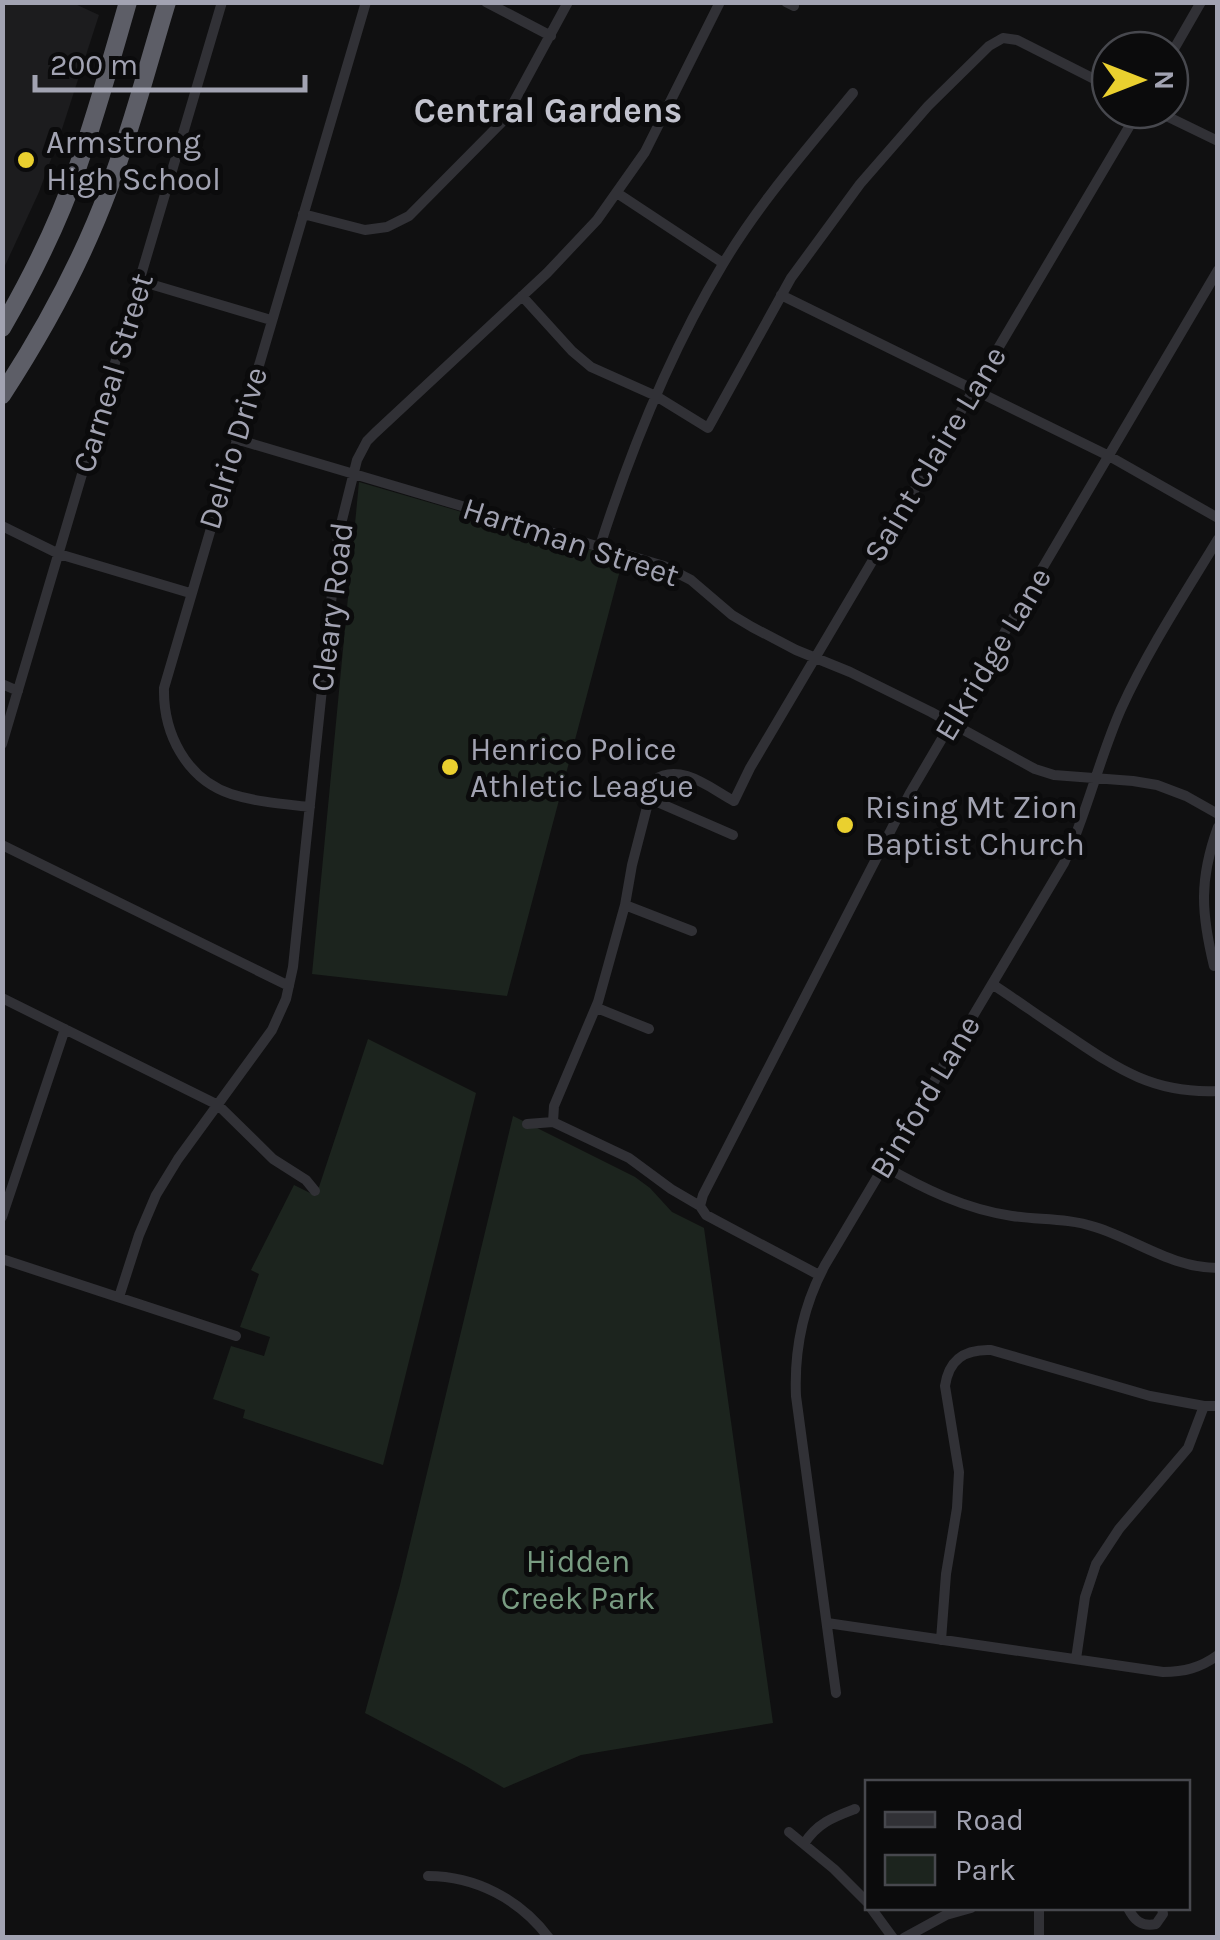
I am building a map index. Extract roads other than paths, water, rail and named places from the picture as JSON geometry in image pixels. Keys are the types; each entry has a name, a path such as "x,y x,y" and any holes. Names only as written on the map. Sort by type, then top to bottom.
{"highway":[{"path":"2,394 59,302 96,221 120,157 167,2"},
{"path":"2,328 74,179 127,6"}],"street":[{"name":"Carneal Street","path":"2,744 222,2"},
{"name":"Delrio Drive","path":"310,808 229,793 203,778 176,744 166,716 164,688 366,2"},
{"path":"486,2 552,36"},
{"path":"303,214 365,230 387,227 409,216 504,120 568,2"},
{"name":"Cleary Road","path":"119,1298 156,1194 272,1030 286,999 338,536 357,460 367,441 570,251 618,193 645,152 720,2"},
{"path":"1185,30 1201,2"},
{"path":"522,296 591,368 656,396 708,428 781,295 860,184 928,106 989,46 1003,38 1017,40 1090,77"},
{"path":"600,546 620,483 656,396 723,263 783,180 854,93"},
{"path":"1190,128 1218,142"},
{"name":"Saint Claire Lane","path":"648,798 654,780 672,773 685,774 734,801 814,658 1128,130"},
{"path":"618,193 723,263"},
{"name":"Elkridge Lane","path":"700,1206 910,794 1218,270"},
{"path":"140,281 272,320"},
{"path":"781,295 1109,456 1218,518"},
{"name":"Hartman Street","path":"236,439 664,566 752,627 952,723 1035,769 1054,775 1157,785 1218,814"},
{"path":"2,526 59,554 190,593"},
{"name":"Binford Lane","path":"836,1694 798,1417 795,1378 800,1331 820,1275 1064,863 1130,691 1218,539"},
{"path":"2,684 18,691"},
{"path":"553,1122 554,1106 596,1008 625,905 648,798 734,835"},
{"path":"1214,966 1204,922 1203,885 1218,827"},
{"path":"2,845 289,986"},
{"path":"625,905 692,931"},
{"path":"992,984 1130,1076 1170,1089 1218,1090"},
{"path":"2,998 218,1105 273,1159 306,1180 315,1191"},
{"path":"596,1008 649,1029"},
{"path":"2,1217 64,1029"},
{"path":"527,1124 553,1122 628,1158 700,1206 706,1215 820,1275"},
{"path":"884,1166 972,1208 1093,1226 1176,1262 1218,1268"},
{"path":"2,1259 236,1336"},
{"path":"941,1640 959,1472 946,1386 950,1369 962,1355 972,1350 991,1350 1150,1396 1218,1406"},
{"path":"1076,1659 1085,1597 1096,1564 1119,1528 1188,1448 1204,1406"},
{"path":"827,1624 1163,1672 1200,1666 1218,1655"},
{"path":"804,1844 828,1818 855,1809"},
{"path":"790,1832 865,1901"},
{"path":"428,1876 448,1876 491,1890 541,1926 549,1938"},
{"path":"873,1910 893,1938"},
{"path":"904,1938 946,1915 964,1910"},
{"path":"1039,1910 1040,1938"},
{"path":"1129,1910 1138,1922 1147,1926 1156,1924 1162,1910"}],"place":[{"name":"Armstrong High School","path":"26,160"},
{"name":"Henrico Police Athletic League","path":"450,767"},
{"name":"Rising Mt Zion Baptist Church","path":"845,825"}],"district":[{"name":"Central Gardens","path":"548,110"}],"park label":[{"name":"Hidden Creek Park","path":"578,1580"}]}
